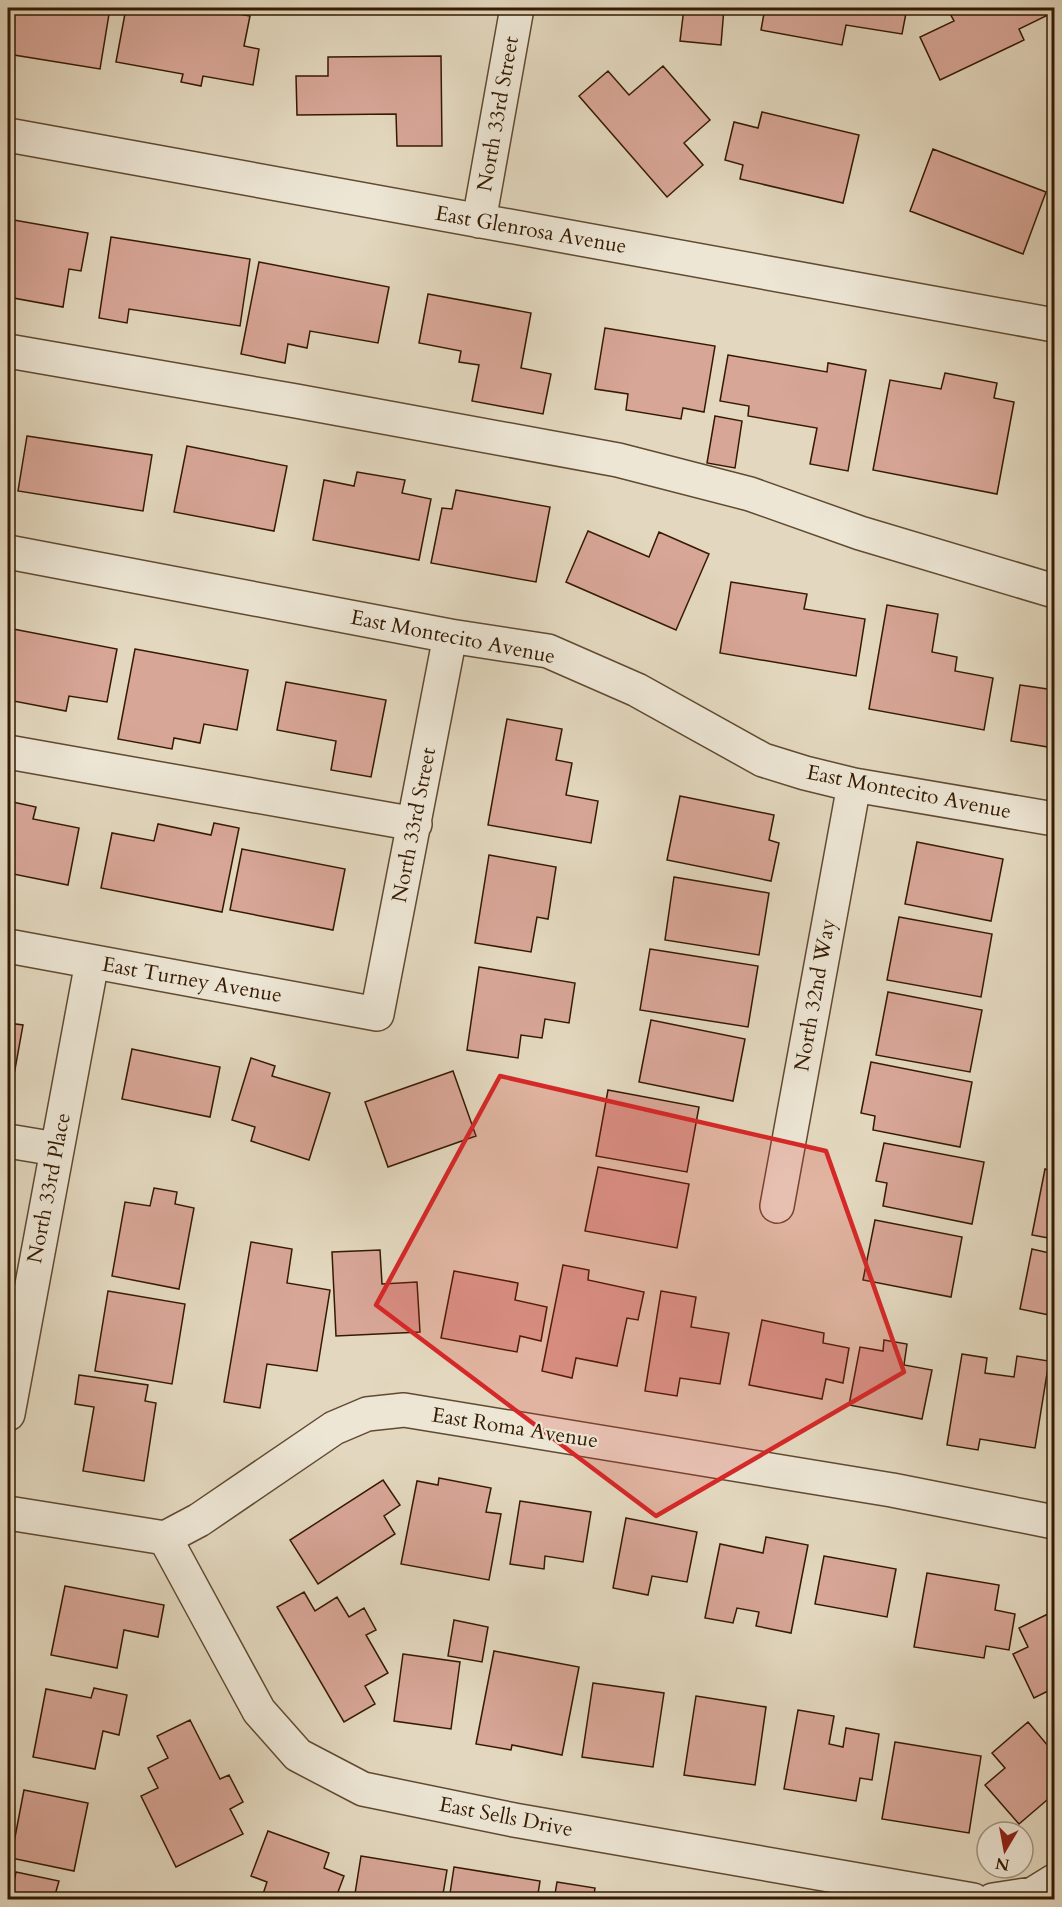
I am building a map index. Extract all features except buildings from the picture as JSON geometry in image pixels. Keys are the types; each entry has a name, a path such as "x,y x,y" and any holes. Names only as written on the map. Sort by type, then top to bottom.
{"street":[{"name":"North 33rd Street","path":"479,221 517,8"},
{"name":"East Glenrosa Avenue","path":"8,135 1054,325"},
{"path":"8,351 618,460 750,494 860,533 1054,591"},
{"name":"East Montecito Avenue","path":"8,552 450,636 548,651 637,690 763,760 854,785 1054,819"},
{"name":"North 33rd Street","path":"378,1014 450,636"},
{"path":"8,752 415,824"},
{"name":"North 32nd Way","path":"777,1206 854,785"},
{"name":"East Turney Avenue","path":"8,946 378,1014"},
{"name":"North 33rd Place","path":"8,1414 14,1337 56,1149 92,962"},
{"path":"8,1141 56,1149"},
{"name":"East Roma Avenue","path":"165,1538 199,1520 334,1428 367,1414 404,1410 892,1490 1054,1522"},
{"path":"8,1513 165,1538"},
{"name":"East Sells Drive","path":"165,1538 259,1711 298,1755 363,1789 514,1820 973,1899"},
{"path":"993,1899 1033,1894 1054,1881"}],"highlighted area":[{"path":"500,1076 826,1151 904,1372 656,1516 376,1305"}]}
